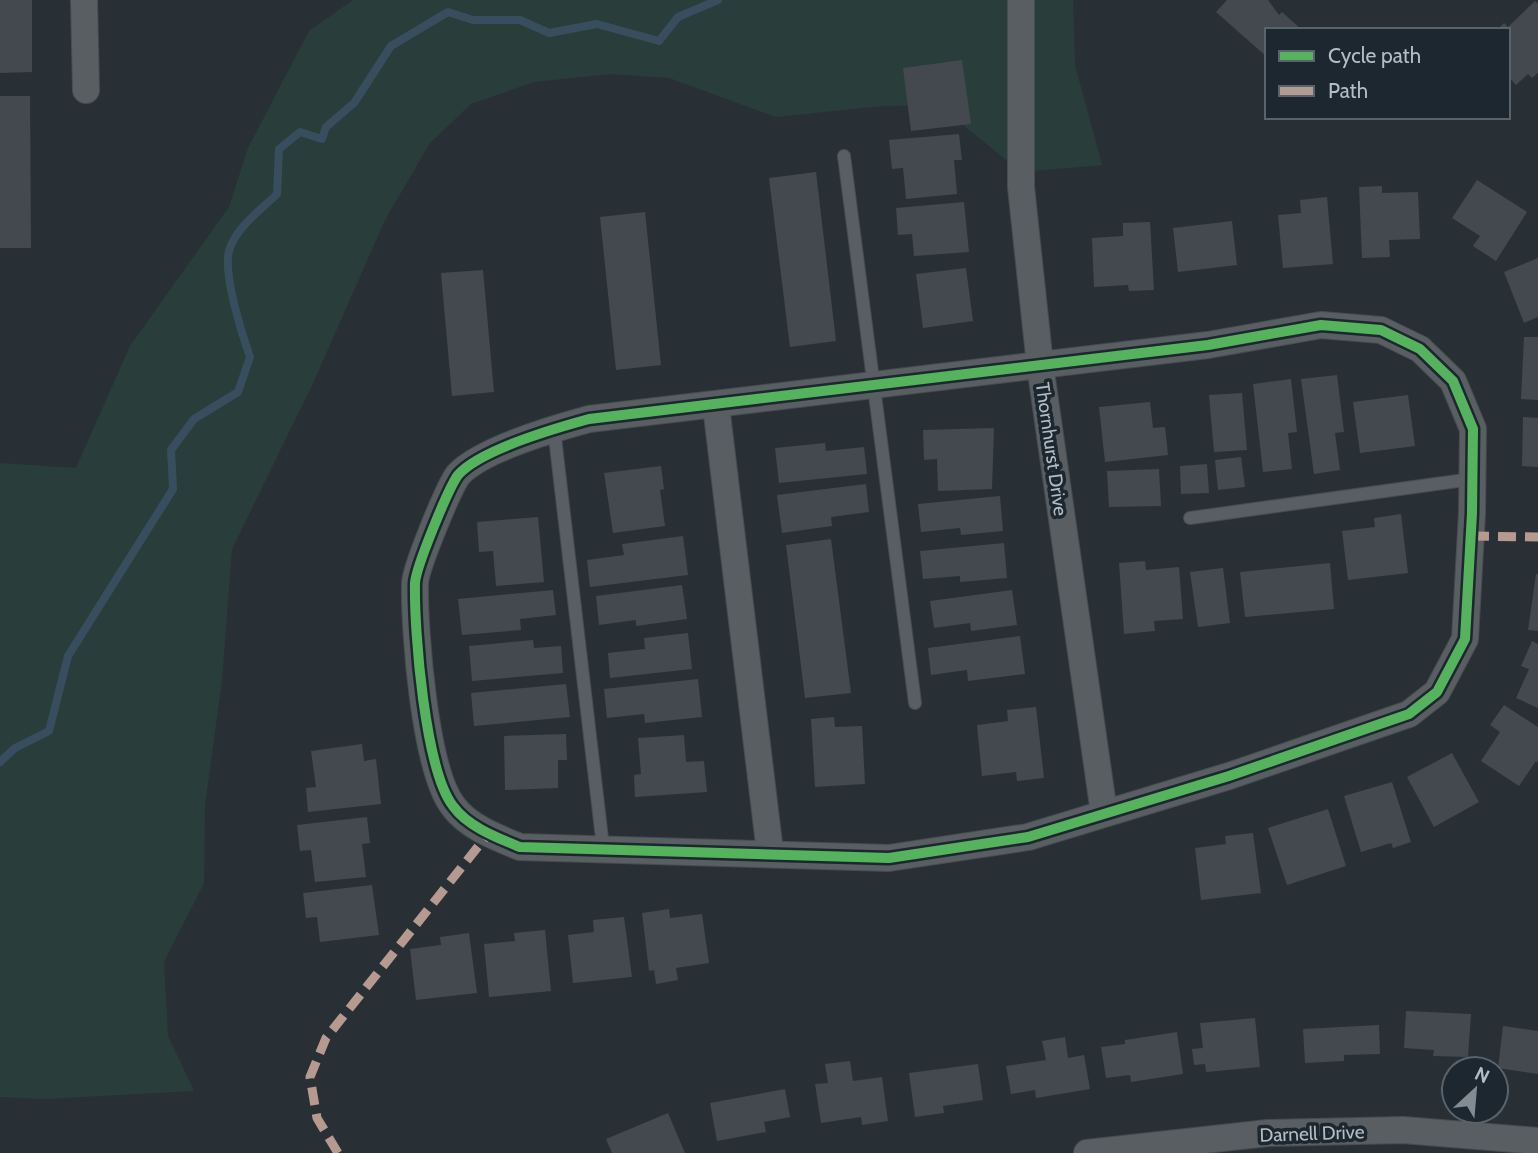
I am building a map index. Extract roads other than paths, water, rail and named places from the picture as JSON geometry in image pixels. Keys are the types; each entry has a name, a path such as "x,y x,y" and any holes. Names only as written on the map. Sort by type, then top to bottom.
{"street":[{"path":"84,0 86,90"},
{"name":"Thornhurst Drive","path":"1021,0 1021,187 1040,365 1104,813"},
{"path":"1321,325 1381,330 1420,349 1454,381 1472,429 1465,639 1437,692 1409,714 1352,735 1028,837 889,858 770,852 520,847 488,834 453,807 436,766 428,728 415,580 439,516 459,475 498,450 589,419 1040,365 1208,345 1321,325"},
{"path":"716,405 770,852"},
{"name":"Darnell Drive","path":"1087,1153 1268,1133 1403,1130 1538,1141"}],"lane":[{"path":"844,156 876,386 915,704"},
{"path":"554,429 603,848"},
{"path":"1190,517 1472,480"}],"waterway":[{"path":"0,762 15,748 49,731 68,656 173,489 171,450 194,419 238,392 250,357 231,289 229,251 243,227 277,194 279,149 300,132 322,139 326,127 354,103 391,46 448,12 473,20 520,20 549,33 597,24 659,41 678,17 718,0"}]}
